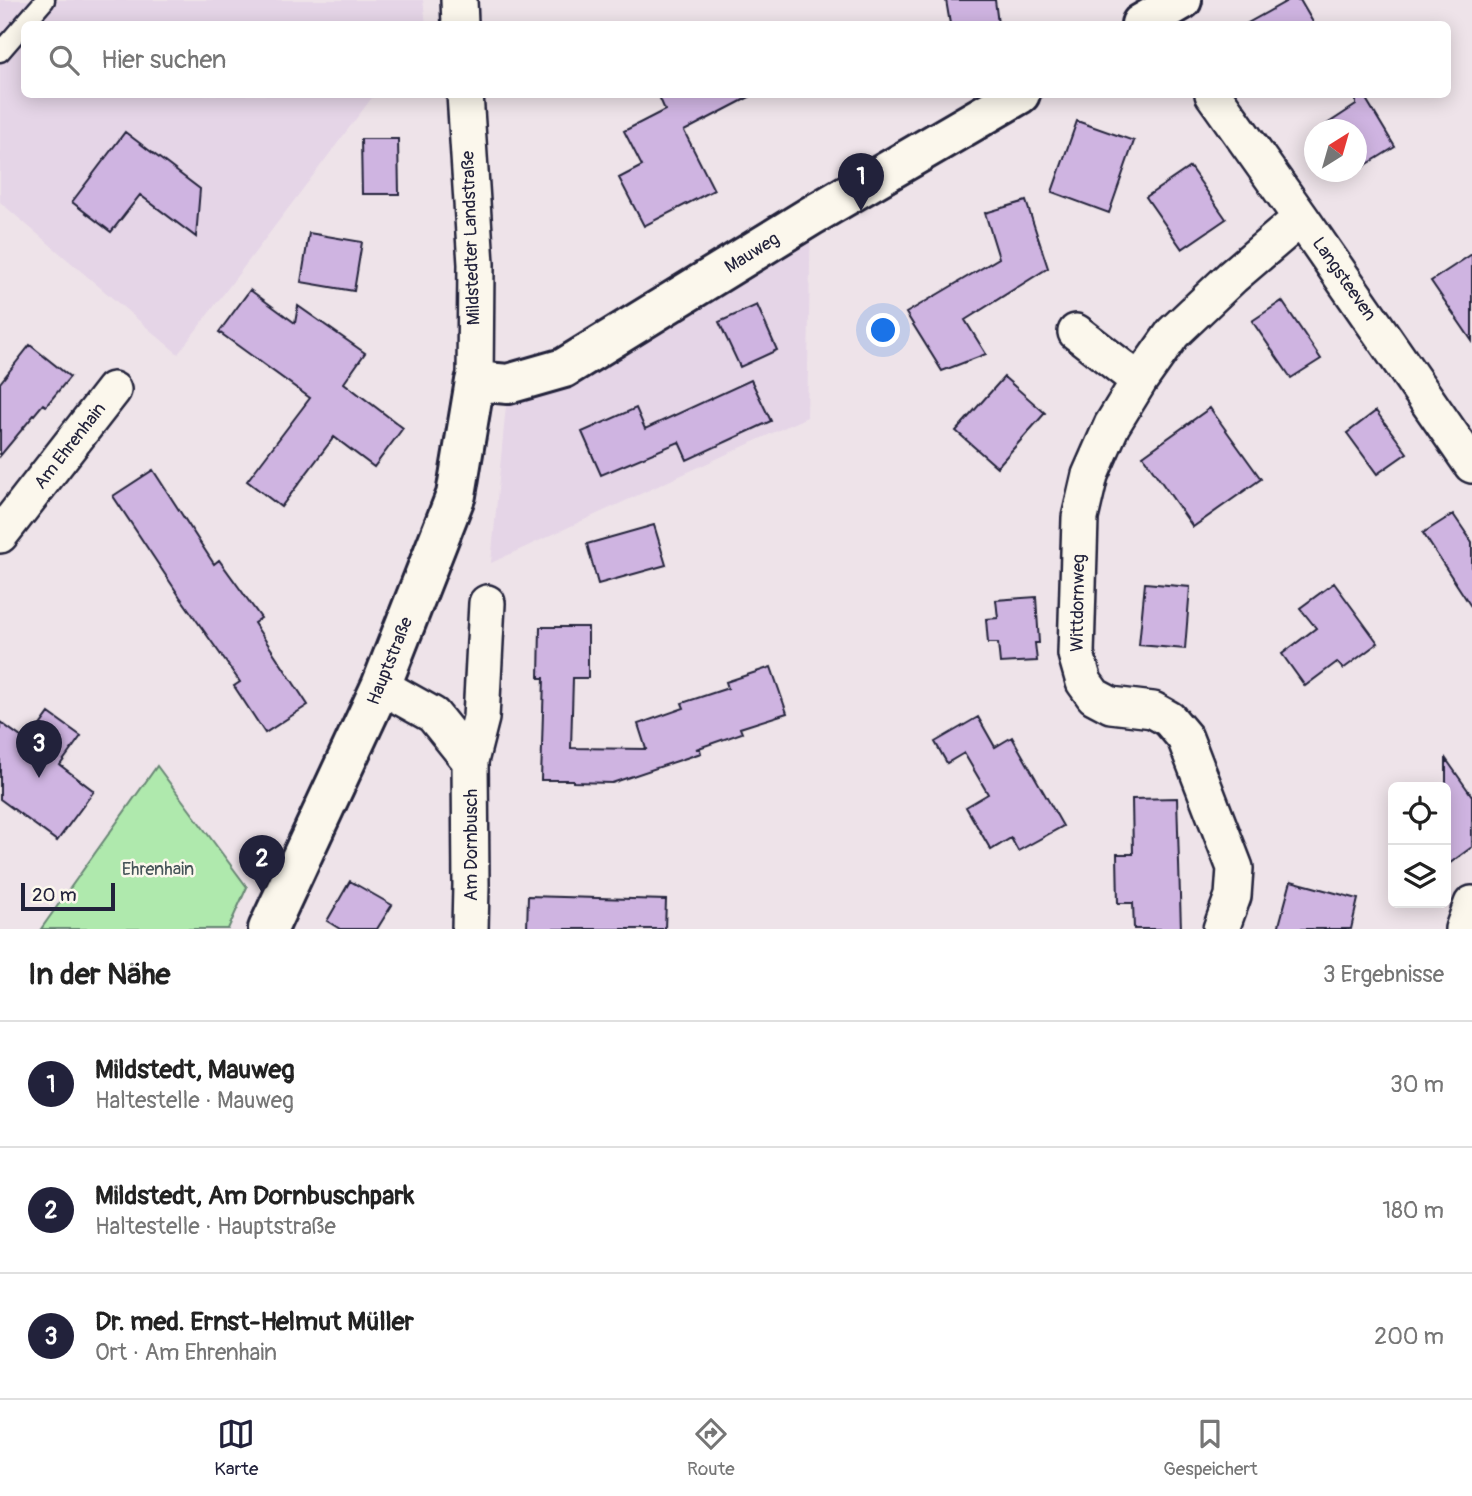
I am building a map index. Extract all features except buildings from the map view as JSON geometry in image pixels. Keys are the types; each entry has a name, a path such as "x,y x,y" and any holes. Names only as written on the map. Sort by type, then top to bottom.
{"street":[{"path":"458,0 460,21"},
{"name":"Mildstedter Landstraße","path":"465,98 475,264 475,381"},
{"name":"Mauweg","path":"475,381 508,384 564,368 811,216 1013,98"},
{"name":"Langsteeven","path":"1216,98 1301,218 1461,427 1472,465"},
{"name":"Wittdornweg","path":"1221,929 1233,896 1235,868 1185,738 1169,719 1153,710 1111,705 1094,696 1084,682 1076,654 1080,518 1090,475 1112,425 1173,333 1232,277 1301,218"},
{"path":"1076,332 1139,381"},
{"name":"Hauptstraße","path":"268,929 381,686 456,495 475,381"},
{"name":"Am Ehrenhain","path":"0,535 113,390"},
{"name":"Am Dornbusch","path":"470,929 470,761 481,718 487,603"},
{"path":"381,686 433,715 470,761"},
{"path":"1463,929 1472,904"}],"lane":[{"path":"27,21 45,0"},
{"path":"0,52 21,28"}],"shaded area":[{"path":"0,0 423,0 426,21 21,21 21,98 372,98 178,354 0,202"},
{"path":"811,216 807,417 491,563 508,384"}],"green space":[{"name":"Ehrenhain","path":"157,766 247,887 228,929 41,929"}],"place":[{"name":"Mildstedt, Mauweg","path":"861,211"},
{"name":"Dr. med. Ernst-Helmut Müller","path":"39,778"},
{"name":"Mildstedt, Am Dornbuschpark","path":"262,893"}]}
